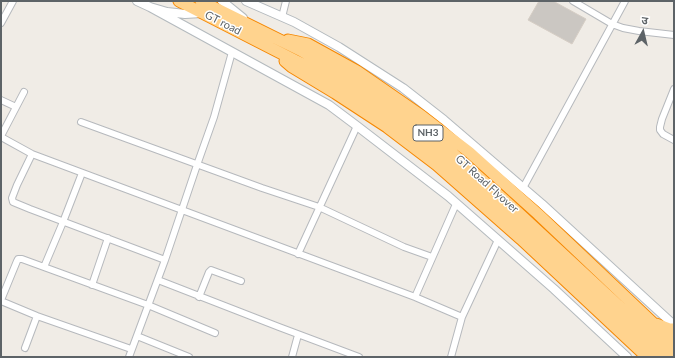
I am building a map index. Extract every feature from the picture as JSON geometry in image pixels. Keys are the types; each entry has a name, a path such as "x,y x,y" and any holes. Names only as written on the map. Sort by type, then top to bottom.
{"highway":[{"name":"GT road","path":"179,1 266,46"},
{"name":"GT road","path":"201,1 278,38"},
{"name":"GT Road Flyover","path":"278,38 345,76 397,111 447,148 661,357"},
{"path":"278,38 308,44 358,72 422,116 469,152 538,214 674,343"},
{"name":"GT Road Flyover","path":"266,46 343,86 394,120 443,157 530,229 674,357"},
{"path":"266,46 292,67 336,93 387,127 437,165 521,239 647,357"},
{"path":"654,324 669,329 674,329"}],"street":[{"path":"1,23 13,1"},
{"path":"137,1 329,105 398,156 448,196 554,289 627,357"},
{"path":"222,1 255,27"},
{"path":"246,1 294,22 339,47 403,88 444,120 542,204 674,325"},
{"path":"282,17 286,1"},
{"path":"572,1 612,24 623,28 674,35"},
{"path":"523,188 625,1"},
{"path":"150,7 168,12 186,14 203,13"},
{"path":"129,357 158,280 198,165 214,117 232,52"},
{"path":"674,89 662,118 660,130 663,134 674,140"},
{"path":"24,92 1,136 32,154 415,297 462,317"},
{"path":"1,100 16,107"},
{"path":"81,122 319,207 404,247 432,257"},
{"path":"298,254 357,126"},
{"path":"32,154 17,185 12,202 165,260"},
{"path":"44,267 82,173"},
{"path":"415,297 456,204"},
{"path":"92,285 108,238"},
{"path":"450,357 462,317 498,240"},
{"path":"131,349 37,316 1,300 18,259 22,259 148,305 215,333"},
{"path":"199,297 211,270 241,281"},
{"path":"158,280 199,297 359,357"},
{"path":"25,348 37,316"},
{"path":"292,357 298,334"},
{"path":"136,336 189,357"}],"building":[{"path":"539,1 553,1 586,19 572,44 528,20"}]}
